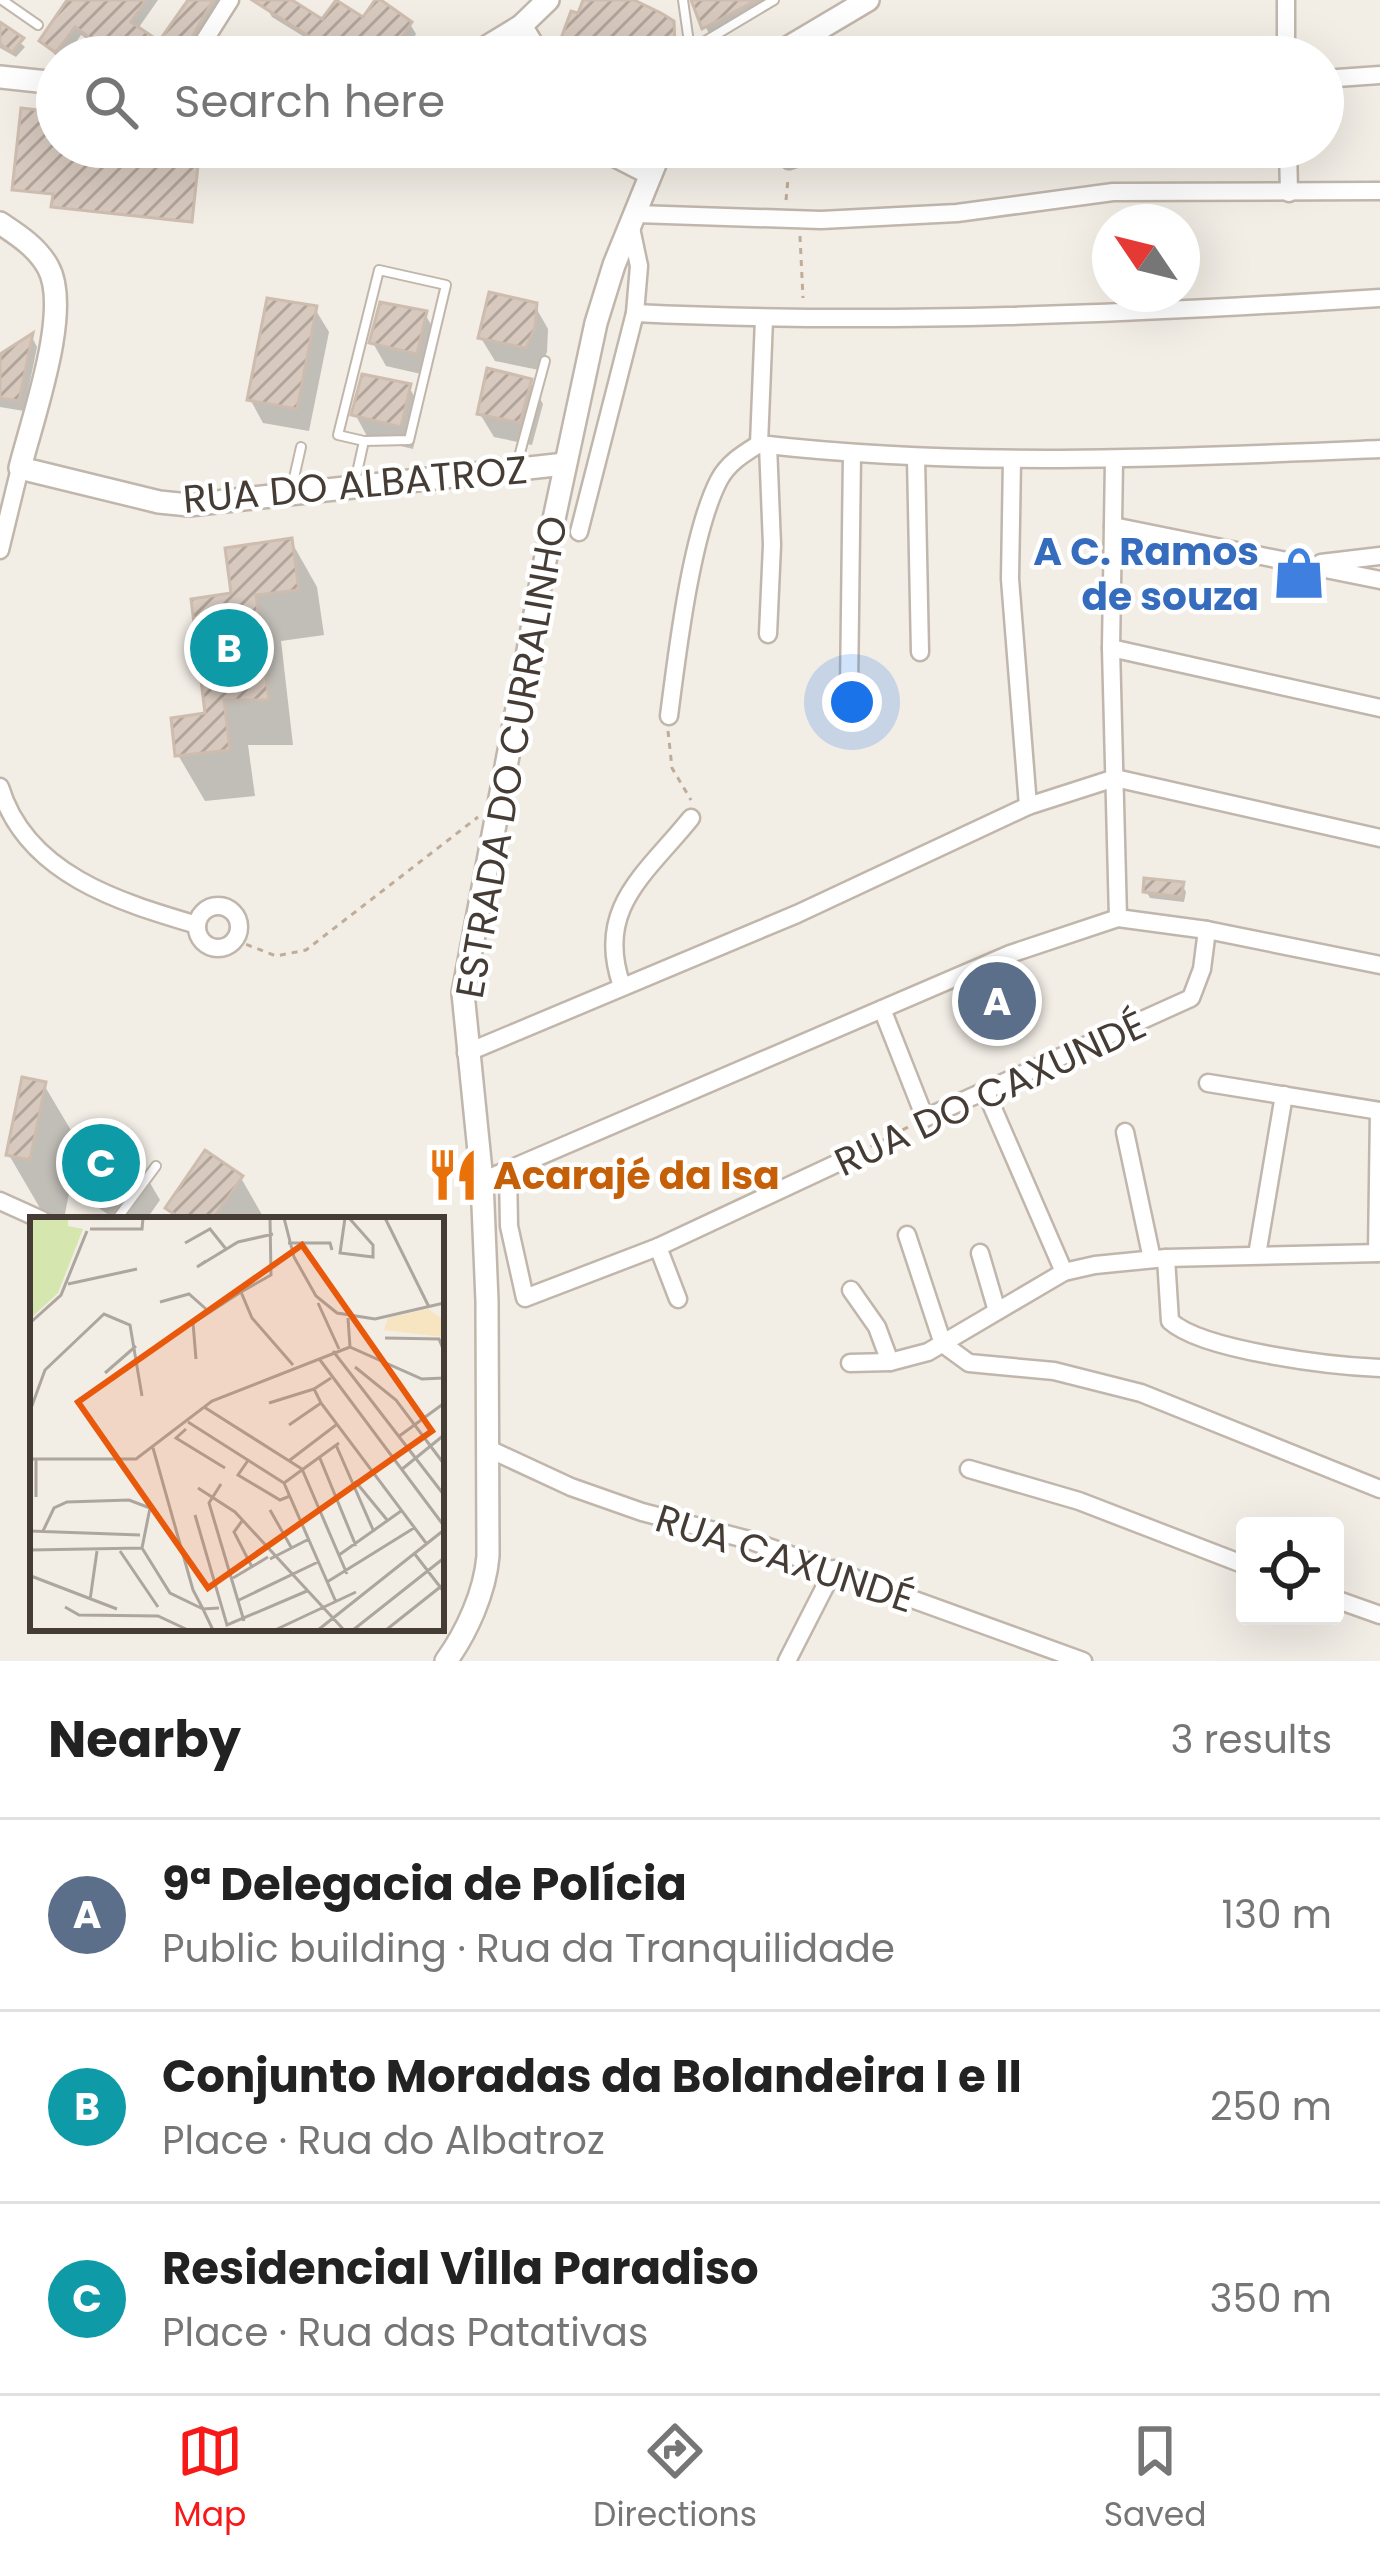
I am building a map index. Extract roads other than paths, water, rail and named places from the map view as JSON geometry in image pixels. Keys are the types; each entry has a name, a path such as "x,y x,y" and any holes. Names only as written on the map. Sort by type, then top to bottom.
{"street":[{"path":"207,36 230,0"},
{"path":"505,36 548,0"},
{"path":"807,36 868,0"},
{"path":"1286,0 1286,36"},
{"path":"521,26 527,36"},
{"path":"1344,78 1380,75"},
{"path":"0,77 36,81"},
{"path":"633,168 651,177"},
{"name":"ESTRADA DO CURRALINHO","path":"446,1661 463,1636 487,1574 482,1181 463,993 565,464 604,294 654,168"},
{"path":"1288,168 1289,194"},
{"path":"579,532 635,313 639,266 634,221 957,213 1113,192 1380,190"},
{"path":"0,223 28,244 50,271 57,293 57,313 0,550"},
{"path":"635,313 764,319 1142,310 1380,298"},
{"path":"764,319 764,444 772,562 768,634"},
{"path":"669,716 694,566 712,496 732,462 764,444 916,458 1114,461 1380,448"},
{"path":"849,690 852,454"},
{"path":"916,458 920,652"},
{"path":"1012,460 1009,561 1028,806"},
{"path":"1114,461 1111,648 1118,918"},
{"name":"RUA DO ALBATROZ","path":"20,468 174,504 565,464"},
{"path":"1113,526 1380,580"},
{"path":"1303,565 1380,556"},
{"path":"1111,648 1380,708"},
{"path":"466,1053 797,914 1028,806 1115,778 1380,838"},
{"path":"0,787 17,824 68,874 104,896 196,925"},
{"path":"622,986 612,958 618,916 646,869 691,818"},
{"path":"223,906 238,920 235,940 224,948 210,947 199,938 196,925 203,912 223,906"},
{"path":"482,1181 1025,948 1118,918 1380,965"},
{"name":"RUA DO CAXUNDÉ","path":"883,1009 925,1118 1191,998 1202,969 1207,931"},
{"path":"850,1363 890,1362 928,1352 1064,1272 1159,1258 1378,1253 1379,1111 1208,1083"},
{"path":"986,1090 1064,1272"},
{"path":"1257,1255 1284,1095"},
{"path":"1125,1132 1159,1258 1170,1321 1191,1336 1327,1363 1380,1368"},
{"name":"RUA DO CAXUNDÉ","path":"508,1170 509,1226 525,1298 658,1246 842,1161"},
{"path":"0,1201 35,1217"},
{"path":"907,1235 943,1344 969,1363 1054,1371 1155,1398 1380,1489"},
{"path":"658,1246 678,1299"},
{"path":"980,1253 998,1311"},
{"path":"850,1290 877,1327 890,1362"},
{"name":"RUA CAXUNDÉ","path":"489,1449 571,1487 834,1569 1083,1661"},
{"path":"969,1469 1079,1501 1236,1562"},
{"path":"787,1661 834,1569"},
{"path":"1344,1602 1380,1615"}],"lane":[{"path":"2,0 38,25"},
{"path":"683,0 689,36"},
{"path":"718,36 774,0"},
{"path":"379,270 446,284 409,440 364,441 338,435 379,270"},
{"path":"514,471 545,361"},
{"path":"354,486 364,441"},
{"path":"291,493 301,447"},
{"path":"118,1217 156,1166"}],"place":[{"name":"A C. Ramos de souza","path":"1299,573"},
{"name":"Conjunto Moradas da Bolandeira I e II","path":"229,648"},
{"name":"9ª Delegacia de Polícia","path":"997,1001"},
{"name":"Residencial Villa Paradiso","path":"101,1163"},
{"name":"Acarajé da Isa","path":"453,1175"}]}
